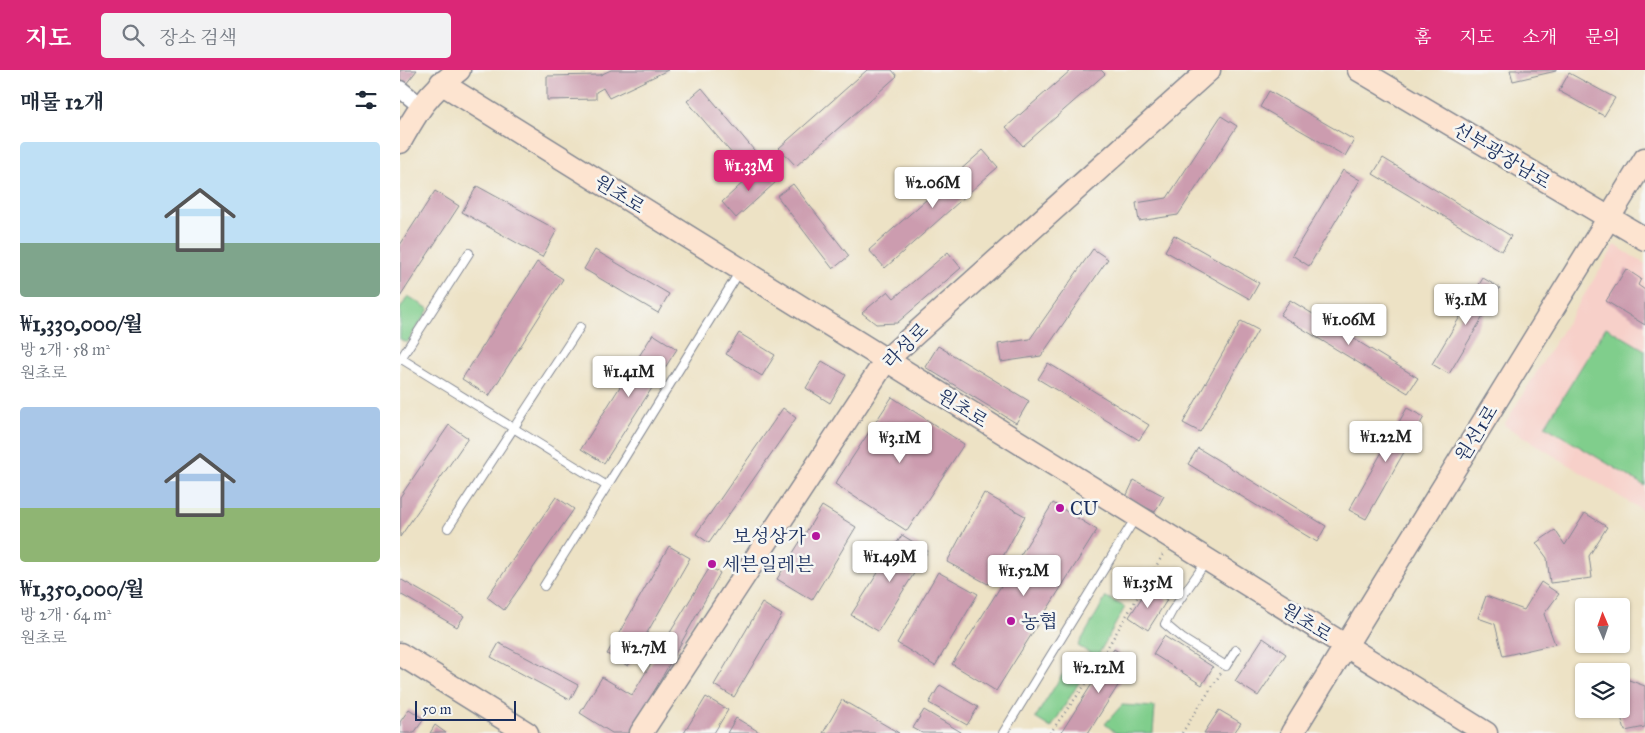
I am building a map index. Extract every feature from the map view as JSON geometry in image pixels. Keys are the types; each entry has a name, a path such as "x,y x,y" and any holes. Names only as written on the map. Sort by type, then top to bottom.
{"street":[{"path":"400,142 421,106 441,83 459,70"},
{"name":"라성로","path":"641,733 886,360 1209,70"},
{"name":"선부광장남로","path":"1359,70 1645,239"},
{"name":"원초로","path":"441,83 1486,733"},
{"path":"400,90 421,106"},
{"name":"원선1로","path":"1292,733 1645,159"},
{"path":"400,654 526,733"}],"lane":[{"path":"469,253 400,359 608,486"},
{"path":"544,586 741,270"},
{"path":"448,528 580,327"},
{"path":"1003,733 1137,516"},
{"path":"1208,560 1165,624 1183,639 1226,666 1236,650"}],"path":[{"path":"1050,733 1085,685 1173,538"},
{"path":"1182,733 1226,666"}],"shaded area":[{"path":"1615,245 1645,264 1645,512 1504,425"}],"green space":[{"path":"408,296 429,309 407,343 400,339 400,309"},
{"path":"1606,327 1645,350 1645,486 1545,426"},
{"path":"1106,597 1125,607 1097,657 1078,646"},
{"path":"1067,667 1083,676 1051,728 1035,718"},
{"path":"1122,705 1155,707 1153,733 1116,733 1105,724"}],"building":[{"path":"400,70 417,70 406,84 400,79"},
{"path":"611,70 668,70 609,98 603,88 596,92 596,99 547,100 547,76 600,75"},
{"path":"867,70 892,70 897,76 796,166 779,148"},
{"path":"1071,70 1101,70 1105,74 1023,146 1006,127"},
{"path":"1510,70 1556,70 1556,71 1513,81"},
{"path":"1569,73 1615,98 1604,116 1559,91"},
{"path":"702,88 759,156 745,169 687,101"},
{"path":"1269,91 1354,140 1345,156 1260,107"},
{"path":"1221,116 1237,126 1178,215 1139,221 1136,203 1167,198"},
{"path":"983,150 998,167 885,268 869,250"},
{"path":"1383,158 1511,236 1502,251 1373,174"},
{"path":"761,166 776,182 736,218 722,202"},
{"path":"1343,170 1360,180 1309,266 1292,255"},
{"path":"793,184 849,256 833,269 777,196"},
{"path":"477,186 557,230 542,257 462,212"},
{"path":"435,191 459,206 400,297 400,245"},
{"path":"1174,235 1259,283 1250,299 1165,251"},
{"path":"1093,249 1108,259 1041,356 1001,362 998,344 1030,339"},
{"path":"595,250 669,294 658,313 584,269"},
{"path":"948,252 961,268 897,323 876,324 862,313 888,291 894,298"},
{"path":"537,262 563,279 489,396 462,379"},
{"path":"1626,269 1641,279 1638,285 1645,290 1645,325 1606,301"},
{"path":"1483,278 1500,288 1449,374 1432,364"},
{"path":"1290,300 1418,378 1408,393 1280,315"},
{"path":"1241,321 1258,330 1200,432 1183,423"},
{"path":"739,333 775,355 762,376 726,354"},
{"path":"653,334 677,349 604,463 581,449"},
{"path":"938,346 1029,401 1016,423 925,367"},
{"path":"822,361 846,375 830,403 806,388"},
{"path":"1048,363 1149,425 1139,440 1038,379"},
{"path":"892,397 964,444 907,531 835,484"},
{"path":"783,408 796,418 709,543 696,534"},
{"path":"1407,408 1424,417 1366,519 1349,510"},
{"path":"449,425 468,438 400,537 400,497"},
{"path":"1198,448 1326,526 1317,542 1188,464"},
{"path":"1134,480 1164,496 1155,512 1126,497"},
{"path":"984,493 1025,516 988,584 947,562"},
{"path":"556,497 574,509 504,610 487,597"},
{"path":"1053,503 1097,530 996,691 952,664"},
{"path":"822,506 856,527 812,600 777,579"},
{"path":"1585,513 1607,527 1589,556 1592,578 1550,583 1547,558 1536,543 1555,530 1565,545"},
{"path":"902,535 928,551 878,631 851,615"},
{"path":"669,546 690,558 628,666 607,654"},
{"path":"710,567 720,573 631,733 612,733 580,713 602,677 632,695"},
{"path":"938,572 978,594 935,666 897,643"},
{"path":"400,579 464,616 457,627 400,594"},
{"path":"1541,582 1559,594 1544,614 1555,644 1503,656 1495,624 1478,618 1486,596 1524,610"},
{"path":"1148,588 1167,600 1148,630 1129,617"},
{"path":"762,603 782,615 734,697 714,685"},
{"path":"1164,636 1213,667 1202,685 1153,654"},
{"path":"1263,638 1286,654 1258,696 1235,681"},
{"path":"499,643 578,685 570,700 491,657"},
{"path":"1114,649 1133,662 1088,733 1061,733"},
{"path":"1630,680 1645,686 1645,727 1625,731 1621,718 1630,718"},
{"path":"940,685 978,707 967,725 929,703"},
{"path":"706,697 728,710 714,733 684,733"},
{"path":"842,700 899,733 823,733"},
{"path":"409,709 424,719 414,733 400,733 400,722"},
{"path":"924,710 961,733 922,733 913,728"},
{"path":"1219,710 1241,723 1234,733 1204,733"},
{"path":"736,718 761,733 727,733"},
{"path":"435,725 446,733 430,733"}],"place":[{"name":"CU","path":"1060,508"},
{"name":"보성상가","path":"816,536"},
{"name":"세븐일레븐","path":"712,564"},
{"name":"농협","path":"1011,621"}]}
